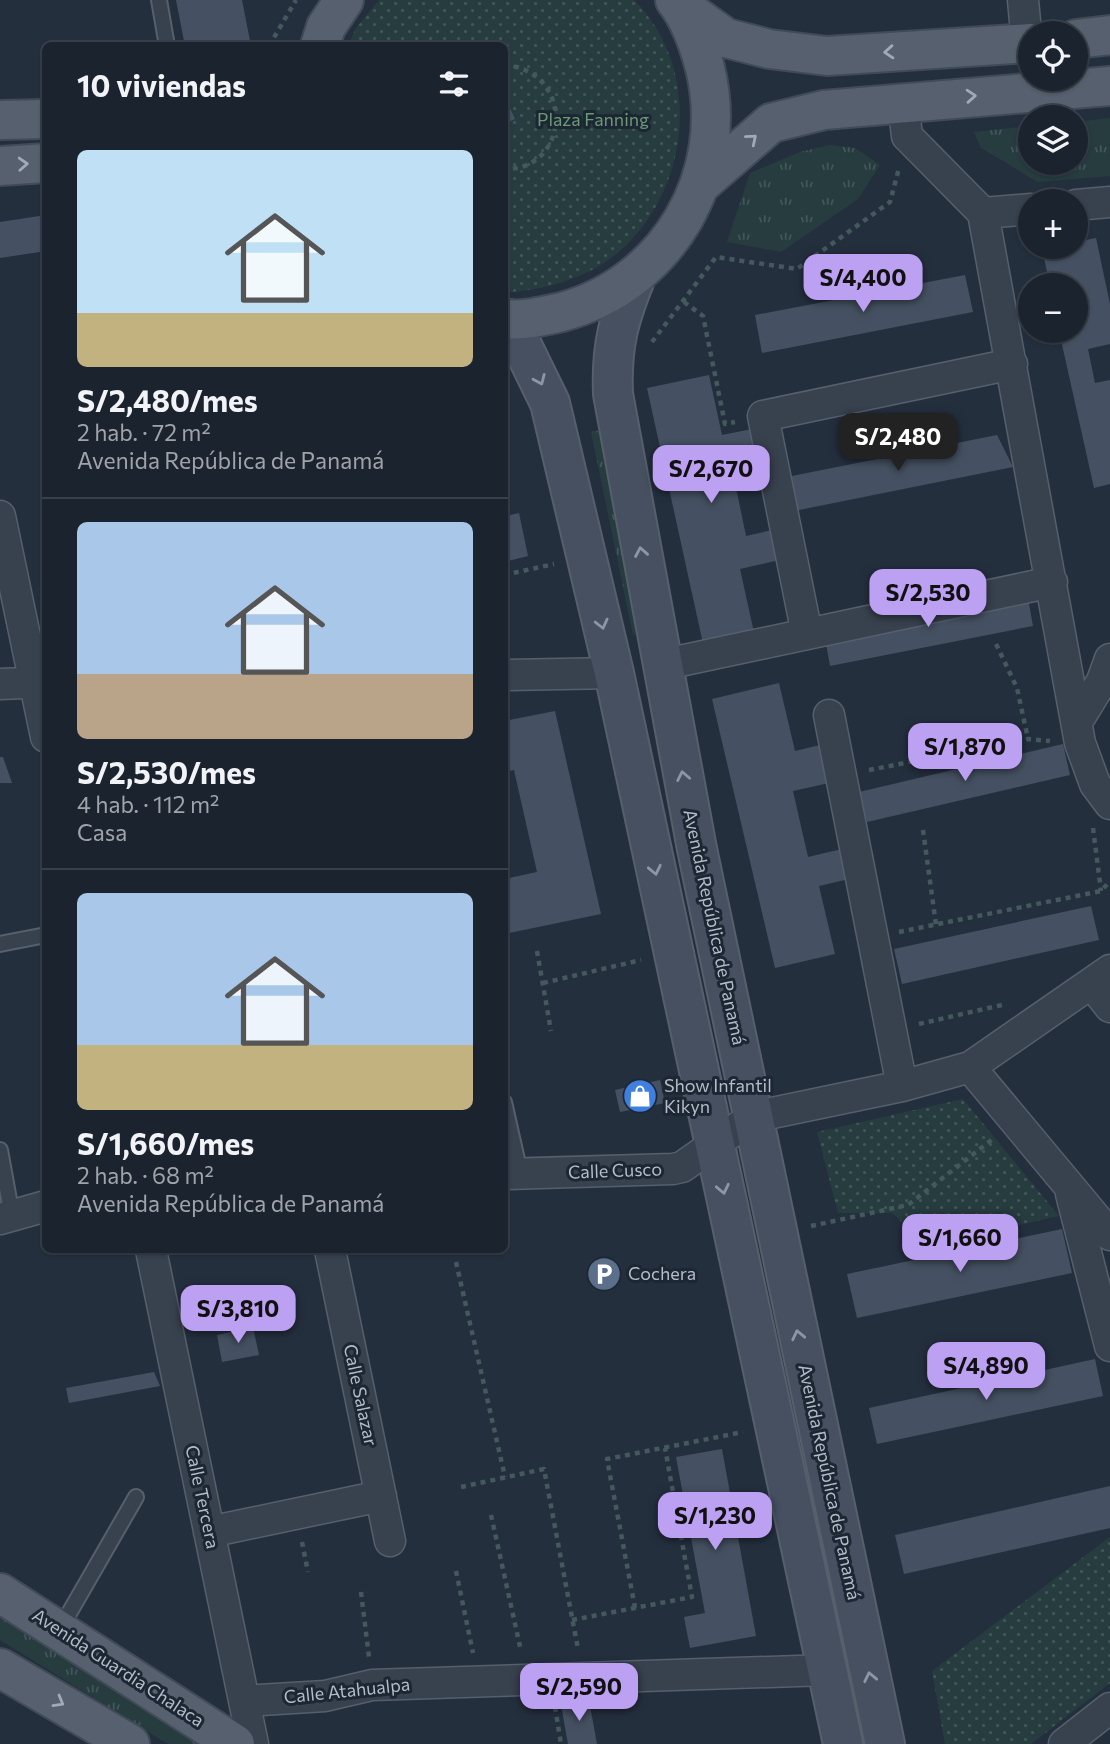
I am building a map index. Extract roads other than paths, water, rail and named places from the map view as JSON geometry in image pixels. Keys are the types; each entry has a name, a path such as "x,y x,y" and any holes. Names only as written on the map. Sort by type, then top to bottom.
{"main road":[{"path":"321,42 326,27 344,0"},
{"path":"676,2 726,38 769,49 827,56 1018,44"},
{"path":"508,319 544,316 577,307 608,294 637,274 664,248 686,218 701,184 712,139 711,92 700,46 676,2"},
{"path":"1088,37 1110,35"},
{"path":"701,184 771,123 824,110 905,119 1110,86"},
{"path":"0,120 42,119"},
{"path":"0,166 42,163"},
{"name":"Avenida República de Panamá","path":"637,274 619,318 613,342 613,394 661,665 776,1233 885,1744"},
{"path":"508,323 550,403 614,673 843,1744"},
{"name":"Avenida Guardia Chalaca","path":"0,1593 235,1744"},
{"path":"0,1668 130,1744"}],"street":[{"path":"1023,0 1026,21"},
{"path":"905,119 984,213 1078,733 1095,784 1110,804"},
{"path":"1088,204 1110,202"},
{"path":"984,213 1018,210"},
{"path":"807,634 763,416 1012,364"},
{"path":"0,516 6,570 40,682 42,700"},
{"path":"661,665 1052,582"},
{"path":"1078,733 1110,659"},
{"path":"508,675 614,673"},
{"path":"0,684 40,682"},
{"path":"829,715 902,1086"},
{"path":"753,1117 902,1086 970,1067 1104,987"},
{"path":"970,1067 1110,1235"},
{"name":"Calle Cusco","path":"512,1174 664,1171 682,1167 753,1117"},
{"path":"1068,1185 1110,1346"},
{"path":"6,1217 42,1207"},
{"name":"Calle Tercera","path":"152,1253 253,1744"},
{"name":"Calle Salazar","path":"331,1253 390,1542"},
{"path":"209,1532 381,1496"},
{"name":"Calle Atahualpa","path":"244,1701 325,1696 372,1685 827,1670"},
{"path":"1064,1744 1110,1708"}],"lane":[{"path":"159,0 166,42"},
{"path":"0,944 42,936"},
{"path":"508,1138 512,1174"},
{"path":"0,1150 6,1217"},
{"path":"59,1631 136,1497"}],"place":[{"name":"Show Infantil Kikyn","path":"640,1096"},
{"name":"Cochera","path":"604,1274"}],"park label":[{"name":"Plaza Fanning","path":"593,120"}]}
